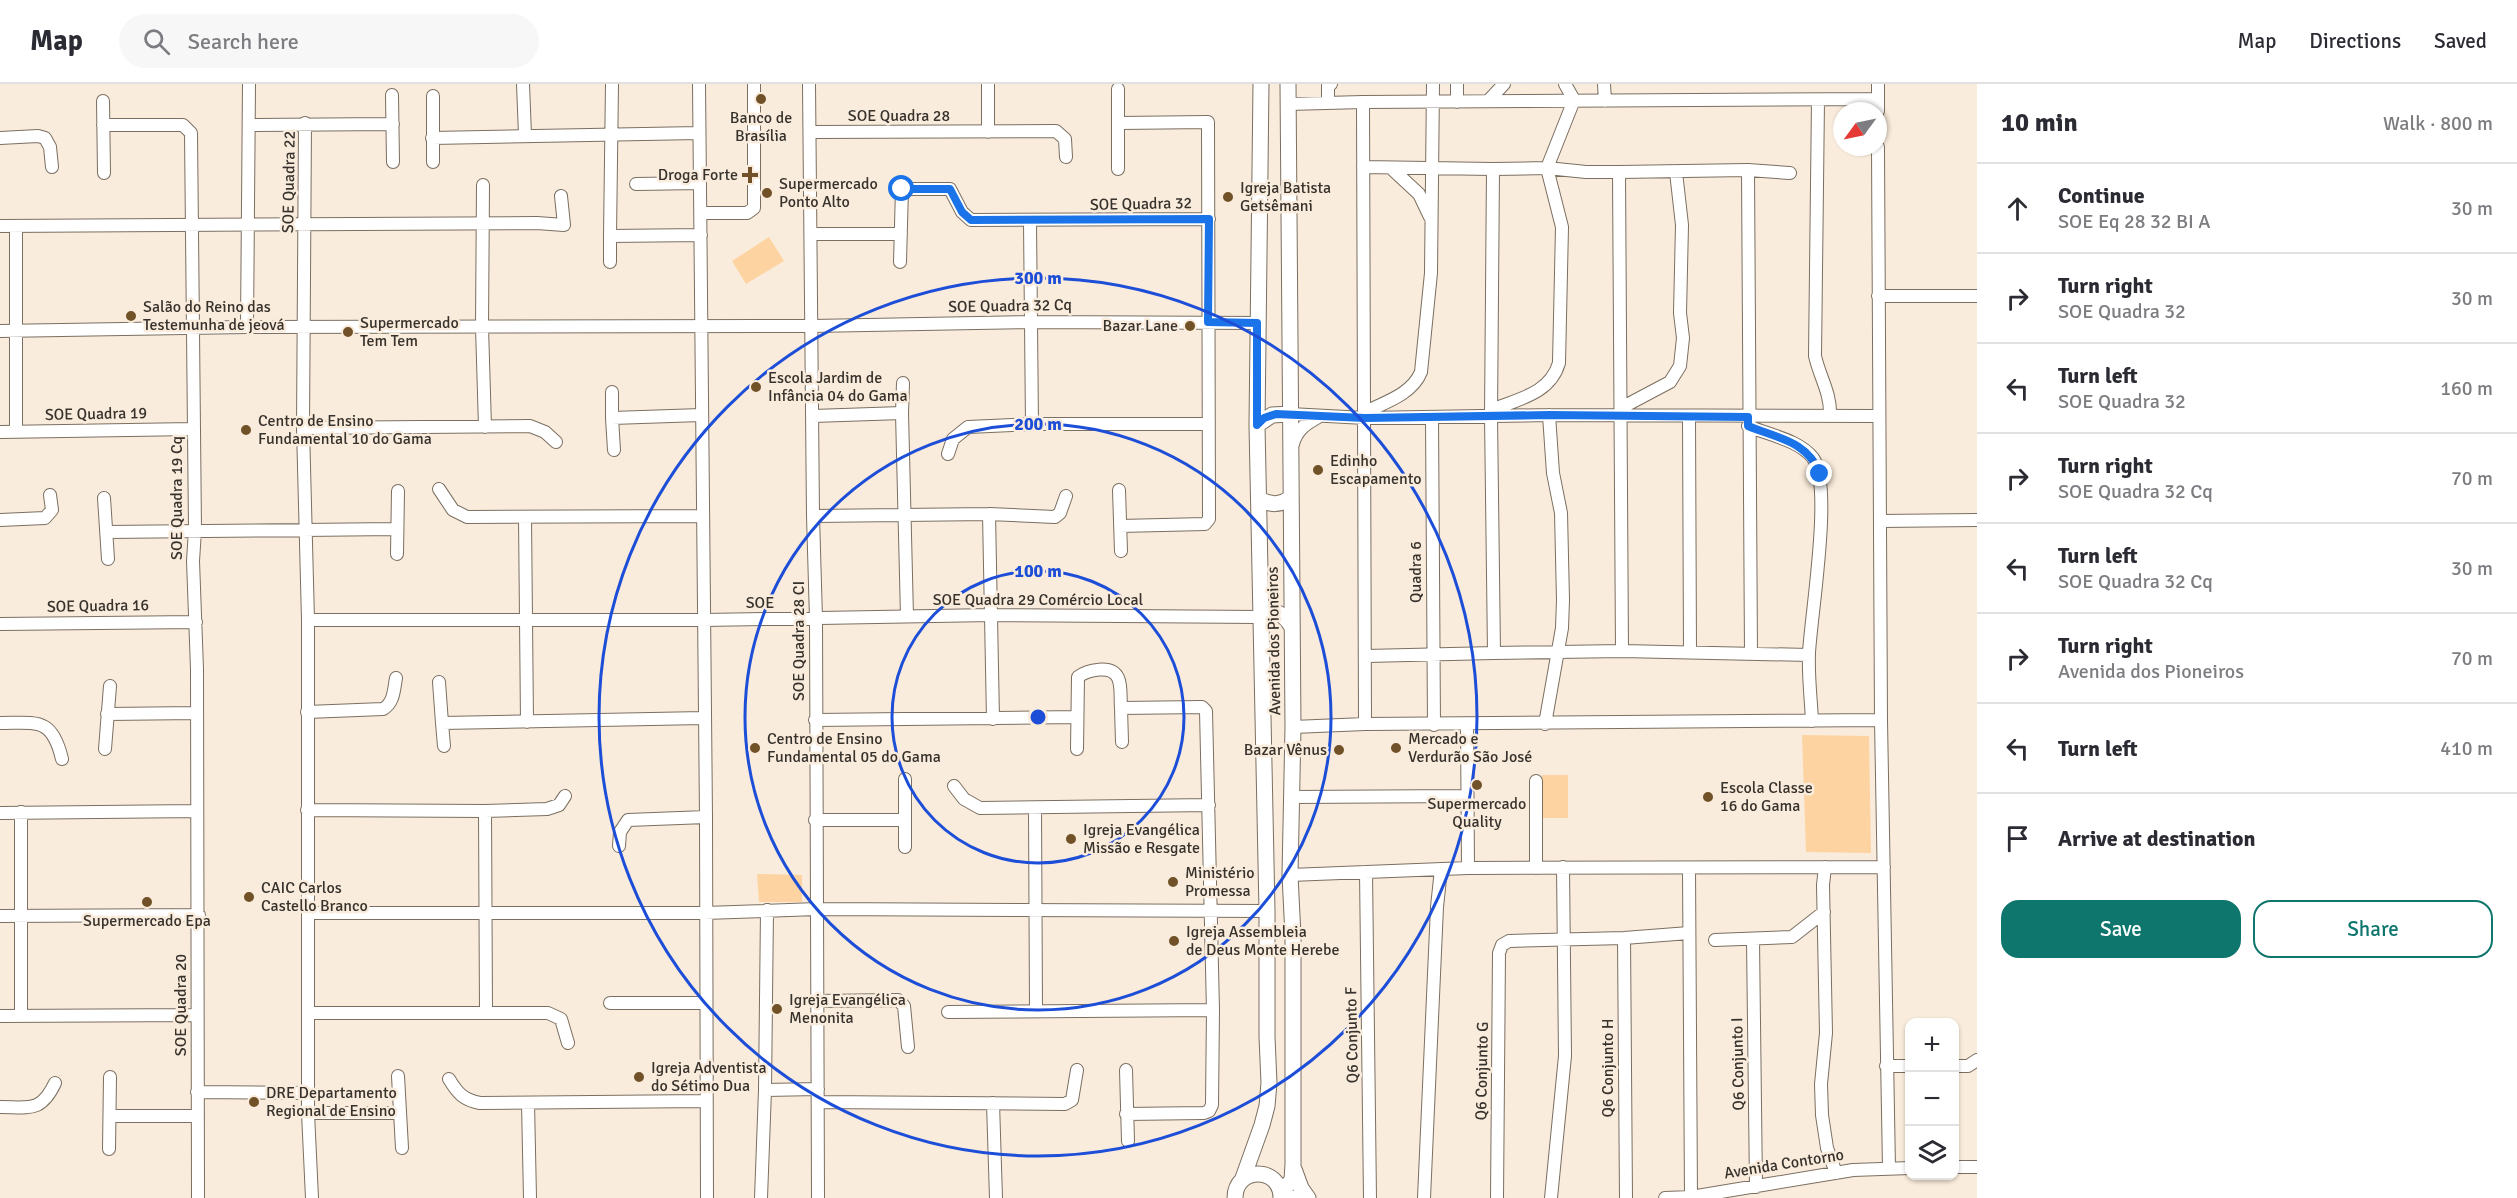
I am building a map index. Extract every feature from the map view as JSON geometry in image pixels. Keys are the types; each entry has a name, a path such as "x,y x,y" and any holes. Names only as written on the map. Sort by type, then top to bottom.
{"main road":[{"name":"Avenida dos Pioneiros","path":"1234,1197 1243,1178 1267,1106 1269,1083 1257,425 1261,84"},
{"name":"Avenida dos Pioneiros","path":"1281,1195 1290,1184 1293,1164 1290,875 1293,727 1288,84"},
{"path":"1261,116 1269,130 1268,171 1277,172 1287,164"},
{"path":"1259,189 1266,183 1275,183 1282,187 1283,256 1288,264"},
{"path":"1257,425 1272,415 1290,414"},
{"path":"1259,500 1281,504 1291,497"},
{"path":"1260,617 1267,612 1276,612 1286,616 1292,627"},
{"path":"1267,1037 1279,1042 1293,1036"},
{"path":"1293,1164 1301,1188 1308,1198"},
{"path":"1243,1178 1256,1173 1269,1176 1278,1186 1281,1195"}],"street":[{"path":"247,327 249,84"},
{"path":"523,84 525,135"},
{"path":"610,262 612,84"},
{"path":"699,84 707,1198"},
{"path":"701,213 747,213 754,208 754,84"},
{"name":"SOE Quadra 28 CI","path":"809,84 816,619 818,1198"},
{"path":"988,84 988,132"},
{"path":"1328,102 1328,86 1331,84"},
{"path":"1365,415 1406,392 1417,383 1421,372 1431,273 1434,169 1433,84"},
{"path":"1457,84 1457,102"},
{"path":"1489,100 1504,84"},
{"path":"1564,84 1574,100"},
{"path":"1604,84 1605,101"},
{"path":"1878,84 1878,102"},
{"path":"1118,169 1119,89"},
{"path":"392,95 393,162"},
{"path":"433,96 433,162"},
{"path":"1288,104 1489,100 1818,100 1842,102"},
{"path":"1491,413 1538,392 1556,374 1559,363 1562,227 1546,168 1574,100"},
{"path":"1818,100 1815,356 1831,400 1830,416"},
{"path":"103,101 104,173"},
{"path":"1363,102 1365,724"},
{"name":"SOE Quadra 32","path":"901,234 902,189 950,189 962,212 971,220 1030,222 1209,219 1208,122 1119,123"},
{"path":"249,125 305,123"},
{"name":"SOE Quadra 22","path":"312,1198 308,1113 308,620 303,428 305,123 393,124"},
{"path":"103,125 183,125 188,127 191,133 194,327"},
{"name":"SOE Quadra 28","path":"810,132 1056,131 1065,140 1066,157"},
{"path":"432,138 698,133"},
{"path":"0,138 38,136 45,138 50,147 52,167"},
{"path":"1555,147 1566,170"},
{"path":"1878,156 1881,720 1889,1168"},
{"path":"1363,167 1546,168 1619,172 1748,170 1790,172"},
{"path":"1391,168 1419,194 1432,221"},
{"path":"1493,169 1491,413 1494,653"},
{"path":"1748,170 1751,654"},
{"path":"1619,172 1622,651"},
{"path":"1621,412 1670,381 1680,366 1683,338 1680,313 1682,225 1676,172"},
{"path":"636,184 700,183"},
{"path":"483,185 482,327 485,427"},
{"path":"0,226 537,223 564,225 561,196"},
{"path":"1120,526 1207,523 1209,519 1209,219"},
{"path":"1030,222 1032,424"},
{"path":"16,226 16,432"},
{"path":"811,234 901,234 900,262"},
{"path":"610,236 701,235"},
{"path":"1878,296 1977,296"},
{"name":"SOE Quadra 32 Cq","path":"812,326 1030,322 1257,323"},
{"path":"0,331 194,327 812,326"},
{"name":"SOE Quadra 19 Cq","path":"194,327 195,530 193,561 197,669"},
{"path":"903,383 903,515 907,616"},
{"path":"612,392 614,450"},
{"path":"1290,414 1432,418 1491,413 1549,415 1621,412 1748,421 1830,416 1878,416"},
{"path":"813,416 902,413"},
{"path":"612,418 701,415"},
{"path":"1545,724 1562,628 1563,540 1552,462 1549,415"},
{"path":"1291,450 1296,434 1302,427 1320,416"},
{"path":"1689,417 1690,652"},
{"name":"Quadra 6","path":"1432,418 1434,725"},
{"path":"1748,421 1808,452 1815,461 1820,474 1821,527 1809,655 1812,722"},
{"path":"948,454 953,439 960,431 968,427 1032,424 1209,424"},
{"path":"303,428 530,426 545,432 556,442"},
{"name":"SOE Quadra 19","path":"0,432 193,429"},
{"path":"439,489 446,502 458,514 467,517 703,516"},
{"path":"1119,490 1121,551"},
{"path":"397,554 398,491"},
{"path":"0,520 45,518 52,510 50,495"},
{"path":"813,516 989,514 1055,517 1060,513 1066,496"},
{"path":"104,498 108,559"},
{"path":"989,514 993,719"},
{"path":"525,517 528,618 527,722"},
{"path":"1880,521 1977,520"},
{"path":"106,532 396,529"},
{"name":"SOE Quadra 29 Comércio Local","path":"816,619 991,615 1260,617"},
{"name":"SOE","path":"308,620 816,619"},
{"name":"SOE Quadra 16","path":"0,624 196,621"},
{"path":"1366,656 1622,651 1809,655"},
{"path":"1554,679 1576,652"},
{"name":"SOE Quadra 20","path":"197,669 198,1198"},
{"path":"1077,749 1078,677 1086,672 1108,670 1116,674 1120,680 1122,742"},
{"path":"307,712 383,709 392,700 396,678"},
{"path":"439,682 444,746"},
{"path":"105,749 110,686"},
{"path":"1120,708 1205,708 1213,1010 1212,1105 1209,1111 1204,1113 1126,1114"},
{"path":"107,714 197,713"},
{"path":"815,720 1077,717"},
{"path":"442,723 703,718"},
{"path":"1293,727 1365,724 1881,720"},
{"path":"0,723 32,723 48,728 55,735 62,759"},
{"path":"1467,724 1468,868"},
{"path":"905,778 905,847"},
{"path":"1536,781 1536,868"},
{"path":"954,786 964,799 980,808 1209,805"},
{"path":"1292,797 1467,795"},
{"path":"307,810 548,809 559,805 565,796"},
{"path":"1035,808 1036,1010"},
{"path":"0,813 197,811"},
{"path":"485,811 486,1012"},
{"path":"21,812 19,916 21,1016"},
{"path":"619,846 620,832 628,820 706,817"},
{"path":"815,820 905,820"},
{"path":"1551,1198 1565,1056 1563,867"},
{"path":"1825,867 1826,1033 1821,1084 1822,1115 1827,1148 1836,1173"},
{"path":"1290,875 1468,868 1884,867"},
{"path":"1689,868 1691,1197"},
{"path":"1424,1198 1437,907 1441,869"},
{"name":"Q6 Conjunto F","path":"1366,872 1370,1198"},
{"path":"309,913 705,914 817,909 1267,911"},
{"path":"761,1198 767,910"},
{"path":"1715,940 1792,937 1824,912"},
{"path":"0,916 199,915"},
{"path":"1564,939 1624,938 1689,933"},
{"name":"Q6 Conjunto H","path":"1624,938 1626,1198"},
{"name":"Q6 Conjunto G","path":"1497,1198 1499,953 1502,945 1509,941 1564,939"},
{"name":"Q6 Conjunto I","path":"1753,940 1755,1187"},
{"path":"817,1000 898,1000 904,1006 908,1047"},
{"path":"610,1003 706,1003"},
{"path":"948,1012 1213,1010"},
{"path":"308,1013 548,1013 561,1019 568,1043"},
{"path":"0,1016 197,1015"},
{"path":"1959,1066 1968,1066 1977,1060"},
{"path":"1886,1066 1905,1066"},
{"path":"819,1102 1065,1104 1072,1100 1077,1070"},
{"path":"1126,1070 1128,1141"},
{"path":"398,1076 402,1148"},
{"path":"109,1149 110,1077"},
{"path":"449,1080 460,1096 467,1101 480,1103 705,1101"},
{"path":"0,1107 38,1107 48,1098 55,1083"},
{"path":"765,1090 818,1089"},
{"path":"197,1092 309,1093"},
{"path":"528,1103 530,1198"},
{"path":"993,1103 996,1198"},
{"path":"308,1113 400,1113"},
{"path":"110,1116 197,1116"},
{"path":"1959,1167 1977,1167"},
{"name":"Avenida Contorno","path":"1665,1198 1691,1197 1836,1173 1905,1168"},
{"path":"1281,1195 1300,1198"}],"shaded area":[{"path":"769,237 784,261 746,284 732,261"},
{"path":"1802,735 1869,736 1871,853 1806,852"},
{"path":"1542,775 1568,775 1568,818 1543,818"},
{"path":"757,874 802,875 802,902 759,902"}],"place":[{"name":"Banco de Brasília","path":"761,99"},
{"name":"Droga Forte","path":"750,175"},
{"name":"Supermercado Ponto Alto","path":"767,193"},
{"name":"Igreja Batista Getsêmani","path":"1228,197"},
{"name":"Salão do Reino das Testemunha de jeová","path":"131,316"},
{"name":"Bazar Lane","path":"1190,326"},
{"name":"Supermercado Tem Tem","path":"348,332"},
{"name":"Escola Jardim de Infância 04 do Gama","path":"756,387"},
{"name":"Centro de Ensino Fundamental 10 do Gama","path":"246,430"},
{"name":"Edinho Escapamento","path":"1318,470"},
{"name":"Centro de Ensino Fundamental 05 do Gama","path":"755,748"},
{"name":"Mercado e Verdurão São José","path":"1396,748"},
{"name":"Bazar Vênus","path":"1339,750"},
{"name":"Supermercado Quality","path":"1477,785"},
{"name":"Escola Classe 16 do Gama","path":"1708,797"},
{"name":"Igreja Evangélica Missão e Resgate","path":"1071,839"},
{"name":"Ministério Promessa","path":"1173,882"},
{"name":"CAIC Carlos Castello Branco","path":"249,897"},
{"name":"Supermercado Epa","path":"147,902"},
{"name":"Igreja Assembleia de Deus Monte Herebe","path":"1174,941"},
{"name":"Igreja Evangélica Menonita","path":"777,1009"},
{"name":"Igreja Adventista do Sétimo Dua","path":"639,1077"},
{"name":"DRE Departamento Regional de Ensino","path":"254,1102"}],"route":[{"path":"902,189 950,189 962,212 971,220 1030,222 1209,219 1208,322 1257,323 1257,425 1264,418 1276,414 1365,418 1549,415 1748,417 1748,426 1795,444 1808,452 1815,461 1820,474"}]}
